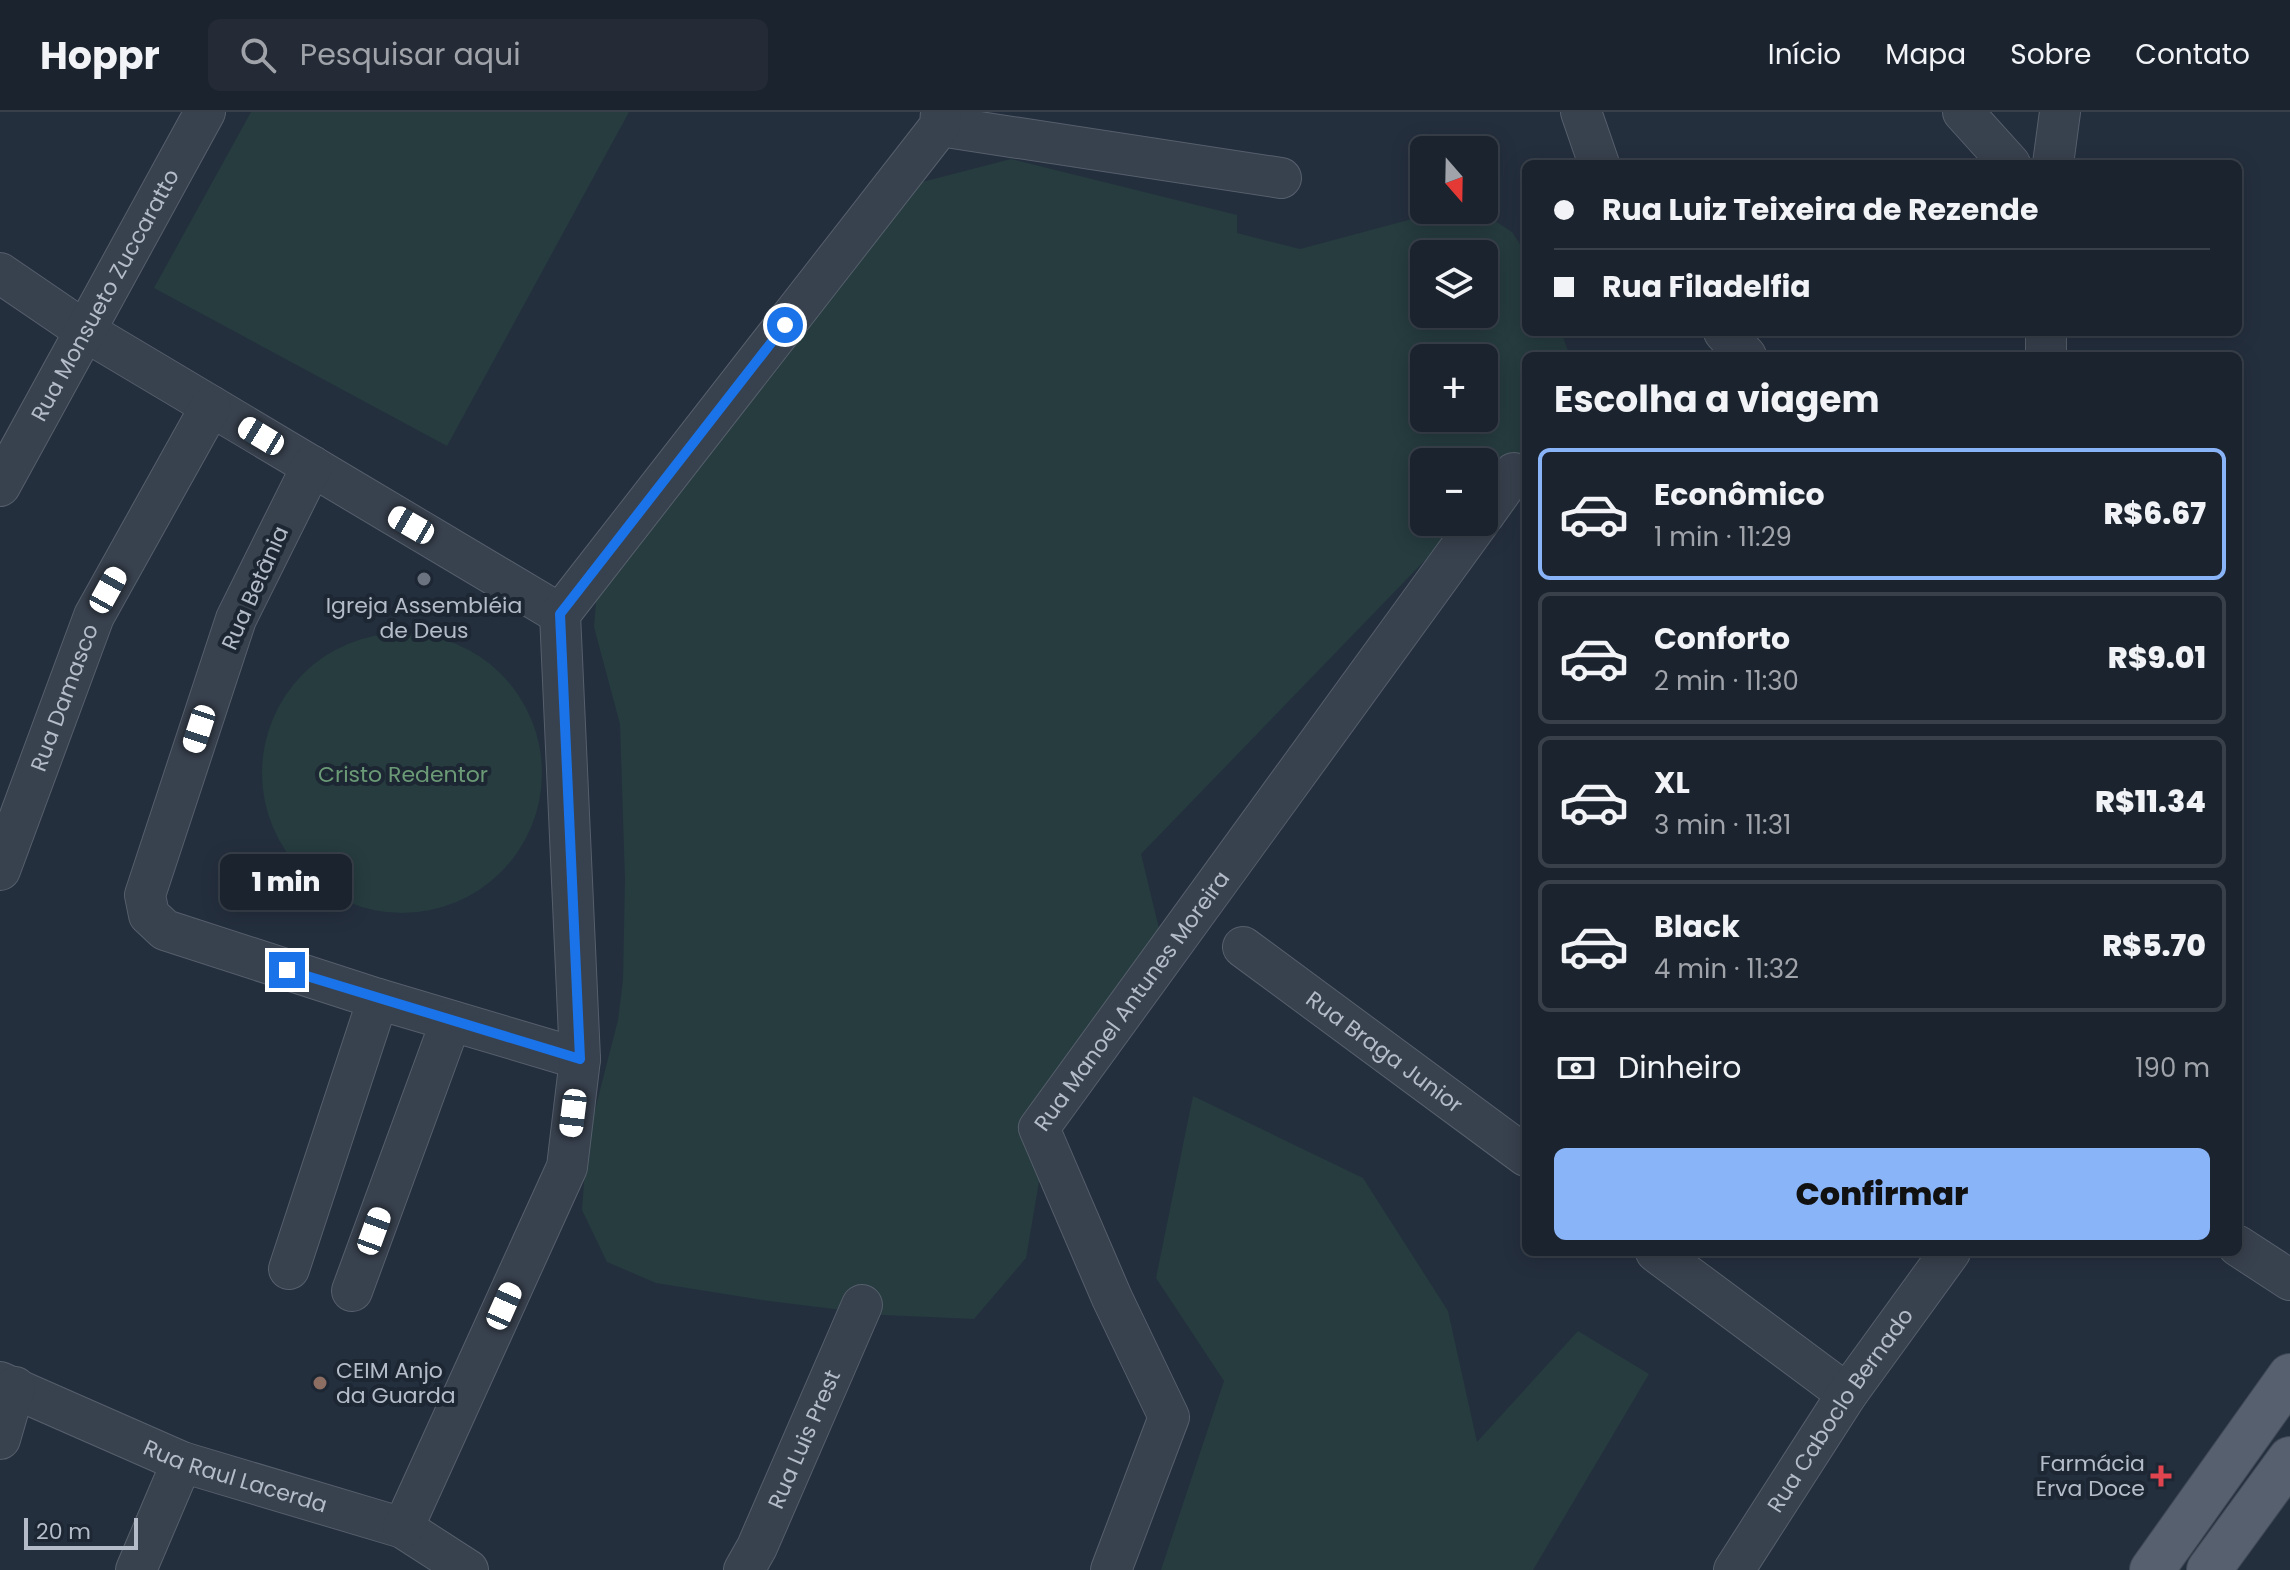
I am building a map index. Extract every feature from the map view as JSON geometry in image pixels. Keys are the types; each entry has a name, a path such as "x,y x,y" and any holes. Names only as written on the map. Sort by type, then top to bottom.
{"main road":[{"path":"2152,1570 2290,1376"},
{"path":"2209,1570 2290,1459"}],"street":[{"name":"Rua Monsueto Zuccaratto","path":"2,486 205,112"},
{"path":"1581,112 1598,160"},
{"path":"1963,112 2006,160"},
{"path":"2054,160 2060,112"},
{"path":"403,1528 567,1167 580,1059 560,614 941,119 1281,178"},
{"path":"0,273 85,331 560,614"},
{"path":"1728,336 1742,352"},
{"name":"Rua Damasco","path":"0,870 94,616 211,406"},
{"name":"Rua Betânia","path":"312,466 236,619 145,895 149,915 165,930 378,999"},
{"path":"1498,495 1514,473 1522,476"},
{"name":"Rua Manoel Antunes Moreira","path":"1111,1570 1169,1417 1112,1298 1039,1128 1469,536"},
{"name":"Rua Braga Junior","path":"1243,947 1522,1153"},
{"path":"289,1269 378,999 580,1059"},
{"path":"352,1291 451,1021"},
{"path":"2242,1249 2290,1280"},
{"path":"1661,1256 1847,1394"},
{"name":"Rua Caboclo Bernado","path":"1734,1570 1847,1394 1947,1256"},
{"name":"Rua Luis Prest","path":"744,1570 757,1547 862,1305"},
{"path":"0,1439 8,1384"},
{"name":"Rua Raul Lacerda","path":"8,1384 182,1462 403,1528 468,1570"},
{"path":"136,1570 182,1462"}],"green space":[{"path":"251,112 629,112 447,446 154,288"},
{"path":"1011,159 1237,215 1237,233 1300,249 1410,220 1410,224 1498,223 1512,232 1522,247 1522,336 1562,336 1568,352 1522,352 1522,460 1498,485 1498,448 1410,448 1410,536 1448,536 1141,854 1162,941 1051,1111 1026,1258 974,1319 883,1315 769,1301 656,1283 607,1262 582,1210 587,1141 618,1020 623,980 625,879 620,724 594,627 600,551 899,188"},
{"name":"Cristo Redentor","path":"388,633 416,633 468,649 491,664 511,684 532,719 540,746 540,800 532,827 511,862 491,882 468,897 443,907 416,913 388,913 336,897 313,882 293,862 278,839 268,814 262,787 262,759 278,707 293,684 313,664 336,649 361,639"},
{"path":"1193,1096 1363,1178 1448,1311 1477,1442 1578,1331 1649,1374 1533,1570 1161,1570 1224,1381 1156,1278"}],"place":[{"name":"Igreja Assembléia de Deus","path":"424,579"},
{"name":"CEIM Anjo da Guarda","path":"320,1383"},
{"name":"Farmácia Erva Doce","path":"2161,1476"}],"route":[{"path":"287,970 580,1059 560,614 785,325"}]}
